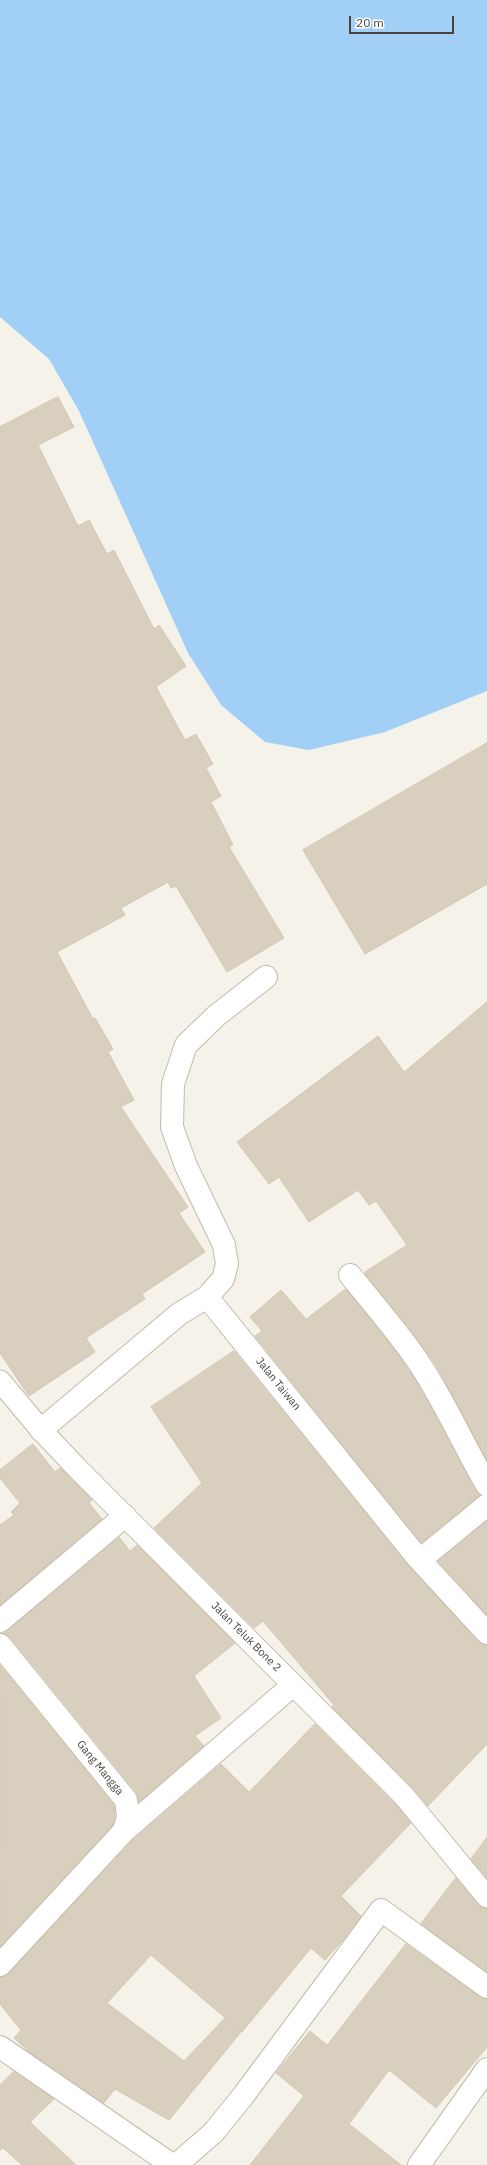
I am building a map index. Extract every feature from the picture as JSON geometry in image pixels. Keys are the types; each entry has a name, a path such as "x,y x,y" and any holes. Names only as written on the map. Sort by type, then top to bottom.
{"street":[{"path":"41,1430 179,1314 207,1297 222,1279 227,1264 224,1245 186,1166 172,1127 173,1084 186,1045 216,1016 266,976"},
{"path":"350,1275 415,1357 464,1440 470,1456 487,1485"},
{"name":"Jalan Taiwan","path":"207,1297 420,1560 487,1634"},
{"path":"420,1560 487,1505"},
{"path":"0,1621 125,1516"},
{"name":"Gang Mangga","path":"0,1645 126,1800 128,1817 124,1831"},
{"path":"0,1965 124,1831 293,1685"},
{"path":"176,2165 213,2133 238,2102 381,1910 487,1987"},
{"path":"0,2047 172,2165"},
{"path":"419,2165 487,2069"}],"lane":[{"name":"Jalan Teluk Bone 2","path":"0,1382 41,1430 404,1796 487,1897"}],"water":[{"path":"0,0 487,0 487,691 385,732 309,750 265,742 221,705 188,653 79,411 49,359 0,317"}],"building":[{"path":"58,397 74,427 38,445 78,526 89,520 107,554 114,550 154,629 159,625 186,666 156,687 185,740 196,734 213,764 206,768 221,796 211,802 233,845 229,847 284,938 227,972 176,886 171,888 168,882 121,908 125,915 57,952 93,1019 95,1018 113,1049 108,1052 134,1100 121,1107 188,1207 179,1213 205,1252 142,1294 145,1299 86,1338 95,1352 29,1396 0,1353 0,427"},
{"path":"487,743 487,884 365,954 303,850"},
{"path":"487,1002 487,1460 436,1365 409,1328 366,1275 365,1272 407,1245 376,1201 369,1205 358,1190 309,1222 279,1177 269,1184 237,1142 378,1036 404,1072"},
{"path":"346,1289 390,1344 415,1379 480,1495 421,1543 255,1336 262,1331 250,1317 281,1290 306,1319"},
{"path":"234,1351 408,1565 478,1641 487,1645 487,1744 428,1806 413,1788 332,1707 334,1705 263,1621 254,1628 154,1528 202,1483 151,1407"},
{"path":"33,1444 55,1472 60,1468 92,1500 89,1503 102,1519 0,1605 0,1525 14,1515 11,1512 20,1503 0,1478 0,1470"},
{"path":"487,1521 487,1615 438,1561"},
{"path":"119,1537 130,1551 137,1545 235,1643 194,1676 221,1718 195,1736 204,1746 139,1802 136,1792 10,1637 3,1633"},
{"path":"0,1665 114,1805 115,1816 113,1825 0,1947"},
{"path":"315,1724 395,1804 411,1823 341,1896 361,1916 342,1941 325,1960 311,1948 242,2032 151,1955 107,2003 184,2061 225,2018 241,2032 169,2120 115,2089 104,2103 29,2052 14,2038 21,2030 0,2004 0,1977 9,1973 133,1840 221,1764 249,1792"},
{"path":"487,1838 487,1878 471,1859"},
{"path":"456,1878 478,1905 487,1909 487,1972 421,1924"},
{"path":"406,1944 480,1997 487,1999 487,2047 436,2108 389,2070 349,2124 401,2165 250,2165 304,2096 276,2073 310,2031 327,2045"},
{"path":"14,2072 54,2099 30,2122 76,2165 22,2165 3,2148 0,2150 0,2085"}]}
